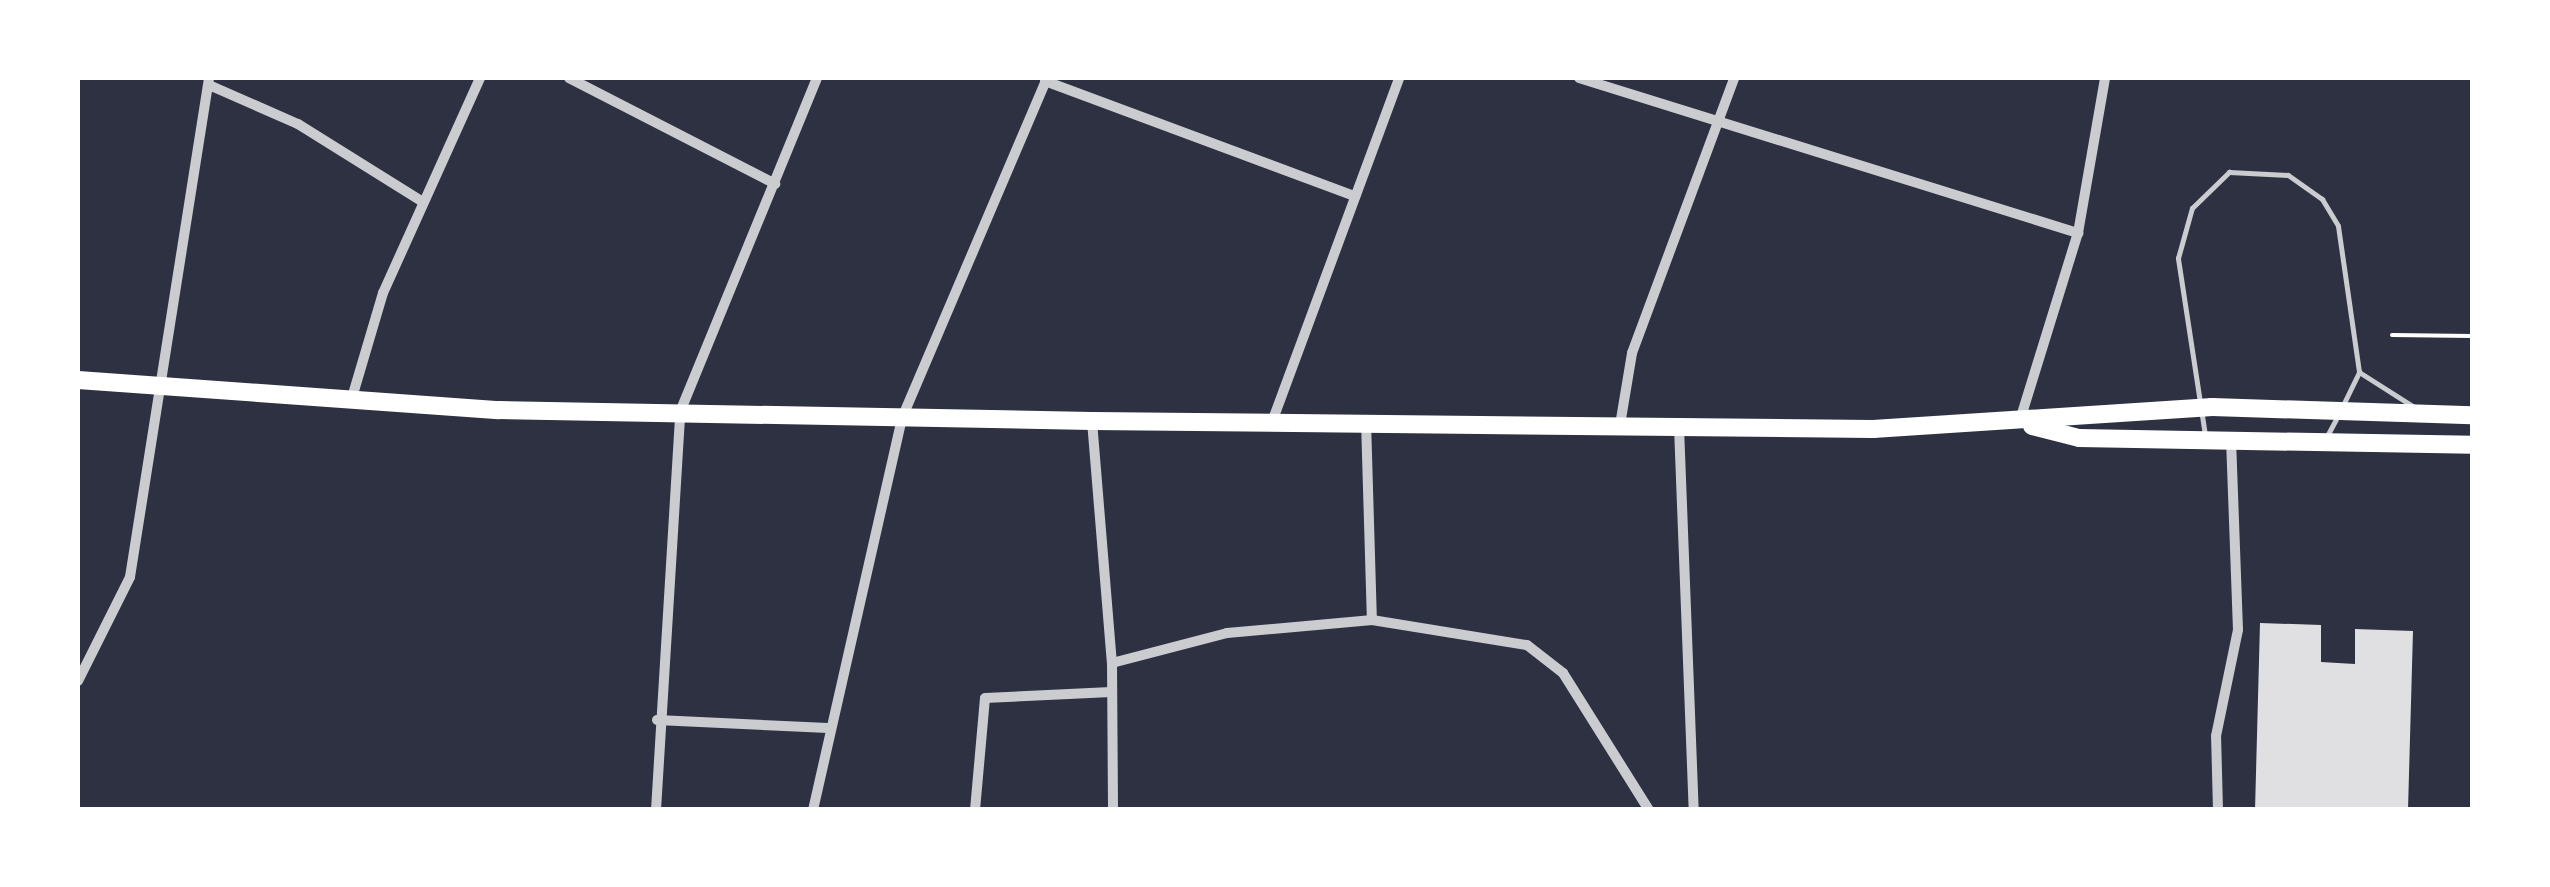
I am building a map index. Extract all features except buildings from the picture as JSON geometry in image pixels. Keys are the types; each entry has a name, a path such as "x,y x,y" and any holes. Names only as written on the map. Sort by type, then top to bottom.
{"main road":[{"path":"78,380 164,390 351,402 680,412 1092,422 1366,420 1679,428 2022,426 2080,438 2472,445"},
{"path":"2022,426 2080,411 2200,408 2472,415"}],"street":[{"path":"351,402 420,201 480,78"},
{"path":"569,78 775,184"},
{"path":"656,810 657,720 680,412 817,78"},
{"path":"1272,422 1399,78"},
{"path":"1579,78 1716,125 2078,232"},
{"path":"1620,425 1632,353 1734,78"},
{"path":"2022,426 2078,232 2105,78"},
{"path":"814,810 828,728 902,418 1046,79 1355,196"},
{"path":"78,680 130,577 164,390 209,81 298,124 420,201"},
{"path":"1366,420 1372,620"},
{"path":"1092,422 1112,663 1113,810"},
{"path":"1679,428 1694,810"},
{"path":"2218,810 2216,736 2238,630 2231,440"},
{"path":"1112,663 1227,633 1372,620 1527,645 1563,673 1648,810"},
{"path":"975,810 985,698 1111,692"},
{"path":"657,720 828,728"}],"lane":[{"path":"2206,440 2178,258 2192,208 2229,172 2288,176 2322,200 2338,226 2359,372 2324,442"},
{"path":"2359,372 2426,414"}],"path":[{"path":"2392,335 2472,336"}]}
